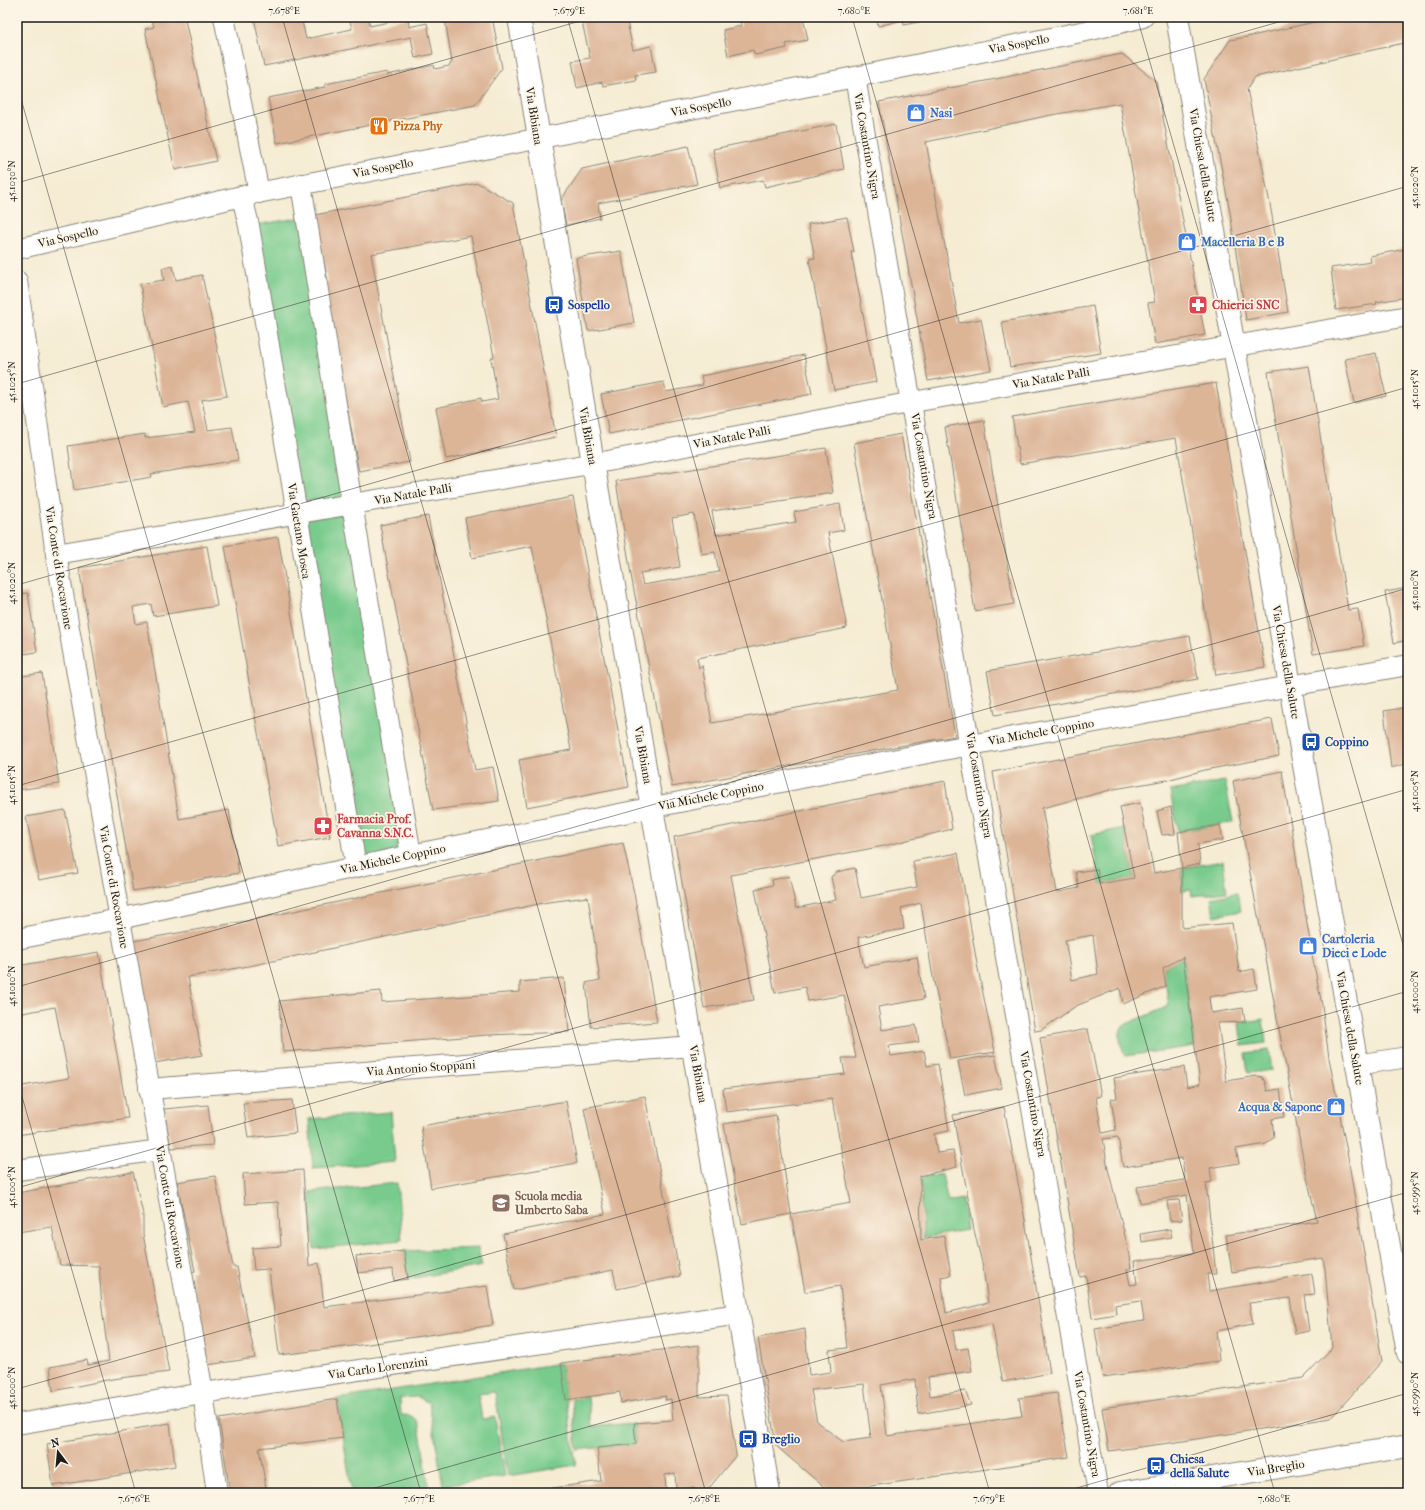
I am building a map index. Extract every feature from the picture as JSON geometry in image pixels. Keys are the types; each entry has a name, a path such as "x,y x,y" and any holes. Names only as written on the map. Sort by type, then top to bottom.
{"street":[{"path":"224,17 251,195"},
{"name":"Via Bibiana","path":"519,17 593,463 769,1493"},
{"name":"Via Sospello","path":"17,249 301,184 855,77 1091,30 1143,17"},
{"name":"Via Chiesa della Salute","path":"1177,17 1234,346 1290,686 1408,1353"},
{"name":"Via Costantino Nigra","path":"855,77 972,745 1098,1493"},
{"path":"301,184 352,504 411,855"},
{"name":"Via Gaetano Mosca","path":"251,195 249,226 356,867"},
{"name":"Via Conte di Roccavione","path":"17,281 56,554 203,1393 217,1493"},
{"name":"Via Natale Palli","path":"56,554 593,463 913,402 1408,316"},
{"name":"Via Michele Coppino","path":"17,939 119,919 411,855 652,807 972,745 1408,665"},
{"name":"Via Antonio Stoppani","path":"149,1089 693,1046"},
{"path":"1356,1064 1408,1057"},
{"path":"17,1170 160,1150"},
{"name":"Via Carlo Lorenzini","path":"17,1424 203,1393 739,1314"},
{"name":"Via Breglio","path":"1120,1493 1408,1446"}],"green space":[{"path":"305,217 411,855 356,867 249,226"},
{"path":"1225,781 1233,822 1178,832 1170,791"},
{"path":"1124,828 1134,878 1100,884 1091,835"},
{"path":"1223,861 1227,892 1192,896 1191,890 1182,891 1182,868"},
{"path":"1237,893 1241,911 1214,916 1211,898"},
{"path":"1183,957 1195,1046 1126,1056 1122,1049 1120,1040 1120,1032 1122,1028 1124,1025 1169,1006 1163,968"},
{"path":"1263,1019 1266,1043 1242,1046 1239,1023"},
{"path":"1269,1050 1272,1070 1248,1073 1245,1053"},
{"path":"391,1112 395,1162 313,1168 309,1119"},
{"path":"942,1174 948,1202 962,1199 967,1230 923,1238 921,1178"},
{"path":"397,1183 402,1240 314,1249 309,1192"},
{"path":"478,1248 482,1266 408,1279 404,1251"},
{"path":"561,1363 576,1465 508,1476 495,1392 478,1394 482,1419 495,1417 505,1476 443,1486 429,1403 418,1397 400,1398 401,1415 412,1417 419,1425 429,1487 391,1493 352,1493 337,1399"},
{"path":"588,1397 591,1427 634,1423 636,1444 577,1450 572,1399"}],"building":[{"path":"151,17 195,17 185,20 216,161 175,170 145,29 154,27"},
{"path":"254,17 301,17 306,39 352,29 349,17 368,17 370,26 408,18 409,27 427,23 433,54 415,58 411,37 264,66"},
{"path":"441,17 492,17 502,68 475,105 277,143 268,98 325,87 325,84 387,72 387,75 434,65 435,69 449,66 452,62 445,19 441,19"},
{"path":"581,17 626,17 633,50 651,46 656,72 635,75 636,80 603,86 602,82 577,88 572,61 590,58"},
{"path":"739,17 803,17 808,40 786,44 787,48 755,55 753,50 728,56 723,30 741,26"},
{"path":"876,17 937,18 904,25 903,20 878,26"},
{"path":"1337,17 1408,17 1408,42 1255,77 1247,89 1270,204 1288,312 1246,320 1230,212 1204,79 1230,40"},
{"path":"1122,54 1156,81 1205,335 1155,344 1148,303 1155,302 1120,103 1046,116 926,142 959,323 981,319 991,370 928,381 879,102"},
{"path":"836,124 844,169 765,187 763,180 720,188 713,149"},
{"path":"688,146 697,184 598,203 600,218 566,225 561,200 582,169"},
{"path":"478,183 513,203 556,437 446,459 436,408 481,398 482,402 498,399 491,358 494,357 471,236 371,254 410,462 359,471 324,282 328,282 315,215"},
{"path":"847,217 854,252 851,252 876,382 834,390 809,259 815,258 808,224"},
{"path":"1408,243 1408,297 1376,302 1377,304 1336,310 1331,268 1371,262 1370,256 1405,249 1405,244"},
{"path":"621,251 634,323 588,331 576,258"},
{"path":"173,266 176,280 202,275 227,396 202,400 208,430 232,427 238,460 151,474 152,477 74,490 68,446 145,434 145,438 195,432 188,402 163,407 140,284 164,280 162,268"},
{"path":"1093,306 1101,353 1010,367 1002,322"},
{"path":"1376,353 1386,396 1354,403 1345,359"},
{"path":"804,355 812,394 609,434 601,394 664,382 666,392 703,385 701,376"},
{"path":"1309,366 1348,610 1358,609 1364,646 1313,654 1268,372"},
{"path":"1216,383 1265,667 1216,675 1176,438 1020,464 1012,417"},
{"path":"984,420 1014,604 975,611 945,427"},
{"path":"901,434 955,736 672,787 631,575 616,481 826,448 833,493 712,511 716,535 796,522 794,512 840,504 844,530 828,533 847,628 697,658 699,668 702,665 712,723 898,690 854,443","holes":["694,514 701,554 715,552 719,572 643,585 640,573 680,567 672,518"]},
{"path":"573,497 629,787 527,807 519,760 571,750 532,546 472,558 465,518"},
{"path":"428,516 475,770 493,767 499,801 433,810 380,525"},
{"path":"278,537 330,837 278,846 225,546"},
{"path":"207,546 217,606 153,616 151,604 133,607 136,624 147,622 179,819 229,810 239,873 133,891 79,568"},
{"path":"1408,588 1408,640 1394,643 1385,592"},
{"path":"28,593 37,652 17,655 17,594"},
{"path":"1190,636 1198,679 995,715 987,671"},
{"path":"42,673 59,784 17,790 17,677"},
{"path":"1408,707 1408,763 1391,768 1384,711"},
{"path":"1272,719 1279,756 1205,770 1167,780 1114,789 1042,808 1057,892 1079,888 1076,872 1097,869 1100,884 1134,878 1120,807 1140,803 1154,873 1182,868 1182,928 1232,923 1239,972 1254,969 1257,989 1209,997 1211,1013 1243,1008 1245,1022 1218,1023 1226,1081 1257,1076 1262,1077 1267,1091 1280,1089 1284,1117 1272,1119 1274,1137 1266,1144 1236,1149 1239,1163 1210,1168 1212,1182 1206,1183 1216,1274 1207,1274 1209,1291 1312,1274 1315,1294 1304,1295 1309,1331 1295,1334 1290,1298 1249,1303 1253,1324 1216,1331 1219,1361 1103,1377 1095,1329 1144,1321 1141,1301 1115,1305 1116,1314 1092,1318 1086,1276 1080,1277 1040,1038 1088,1029 1101,1096 1096,1097 1102,1133 1116,1130 1111,1099 1117,1098 1114,1078 1184,1067 1187,1087 1200,1084 1183,957 1163,968 1166,986 1123,1004 1120,988 1076,1006 1041,1030 1035,1031 993,772 1158,739","holes":["1093,935 1098,974 1072,980 1065,940","1118,1137 1123,1167 1182,1158 1185,1180 1137,1187 1140,1203 1187,1195 1194,1253 1134,1261 1137,1284 1130,1285 1127,1269 1131,1269 1127,1244 1108,1169 1103,1139"]},
{"path":"1282,771 1313,960 1322,1005 1329,1058 1348,1157 1382,1361 1331,1418 1109,1451 1102,1408 1303,1378 1332,1348 1323,1258 1232,1272 1226,1235 1317,1221 1304,1164 1233,781"},
{"path":"945,781 952,829 884,846 731,875 754,1000 704,1008 674,837"},
{"path":"1171,807 1175,834 1162,835 1157,811"},
{"path":"65,810 78,873 39,880 26,817"},
{"path":"1220,825 1223,840 1198,844 1200,864 1182,868 1178,832"},
{"path":"623,843 634,893 657,1022 591,1027 586,983 600,980 588,897 548,902 254,965 188,977 202,1055 154,1063 133,941 246,921"},
{"path":"958,853 977,964 995,1052 950,1059 932,972 921,903 901,908 904,929 858,937 864,967 917,957 924,999 878,1007 882,1030 916,1025 919,1042 889,1046 891,1056 924,1051 927,1066 938,1064 949,1131 934,1134 937,1153 953,1151 957,1167 920,1176 921,1240 944,1236 951,1275 941,1277 946,1313 988,1303 983,1267 974,1230 953,1115 1004,1107 1025,1220 1050,1373 1003,1382 992,1324 953,1331 956,1350 968,1348 972,1371 928,1377 930,1396 965,1391 971,1405 918,1414 915,1379 881,1385 887,1436 1022,1416 1019,1398 1057,1393 1069,1457 830,1492 776,1446 758,1338 805,1329 809,1375 831,1372 829,1350 847,1348 840,1286 805,1292 791,1214 851,1203 832,1099 726,1112 723,1089 845,1074 842,1058 856,1058 844,995 808,1001 805,987 775,993 755,889 773,885 772,880 789,876 796,908 836,900 831,877 837,872 855,868 861,898 917,887 913,861","holes":["864,1384 871,1438 843,1442 817,1422 811,1390"]},
{"path":"99,952 128,1118 17,1135 17,1087 69,1078 55,1007 17,1014 17,966"},
{"path":"564,978 569,1032 487,1035 283,1052 279,1001 381,991 382,1002 520,992 520,982"},
{"path":"995,1055 1002,1088 965,1095 958,1061"},
{"path":"645,1096 680,1276 617,1289 613,1270 514,1290 503,1234 605,1214 584,1108"},
{"path":"292,1100 296,1133 248,1138 243,1103"},
{"path":"566,1101 577,1163 431,1188 421,1126"},
{"path":"208,1105 213,1145 171,1148 164,1109"},
{"path":"776,1115 791,1214 742,1224 724,1124"},
{"path":"303,1170 309,1266 319,1263 324,1307 487,1286 493,1325 369,1344 279,1355 269,1269 254,1270 252,1248 281,1246 278,1202 245,1204 243,1174"},
{"path":"133,1172 143,1214 143,1234 169,1372 112,1379 53,1391 50,1367 87,1360 88,1365 109,1361 102,1308 99,1266 60,1265 52,1227 17,1232 17,1193"},
{"path":"215,1176 233,1267 237,1267 255,1358 207,1365 191,1272 195,1271 177,1182"},
{"path":"1179,1200 1182,1220 1170,1221 1167,1201"},
{"path":"1170,1229 1172,1237 1142,1242 1141,1234"},
{"path":"404,1251 408,1279 394,1281 393,1269 358,1273 356,1256"},
{"path":"699,1345 699,1397 727,1396 736,1455 705,1493 694,1493 694,1488 676,1489 675,1473 665,1475 666,1493 519,1493 601,1481 597,1448 636,1444 634,1423 673,1420 671,1399 665,1400 666,1396 621,1403 620,1392 566,1400 561,1363"},
{"path":"337,1399 343,1438 259,1448 267,1493 230,1493 219,1419"},
{"path":"170,1423 175,1466 53,1486 47,1444"}],"place":[{"name":"Nasi","path":"916,113"},
{"name":"Pizza Phy","path":"379,126"},
{"name":"Macelleria B e B","path":"1187,242"},
{"name":"Sospello","path":"554,305"},
{"name":"Chierici SNC","path":"1198,305"},
{"name":"Coppino","path":"1311,742"},
{"name":"Farmacia Prof. Cavanna S.N.C.","path":"323,826"},
{"name":"Cartoleria Dieci e Lode","path":"1308,946"},
{"name":"Acqua & Sapone","path":"1336,1107"},
{"name":"Scuola media Umberto Saba","path":"501,1203"},
{"name":"Breglio","path":"748,1439"},
{"name":"Chiesa della Salute","path":"1156,1466"}]}
